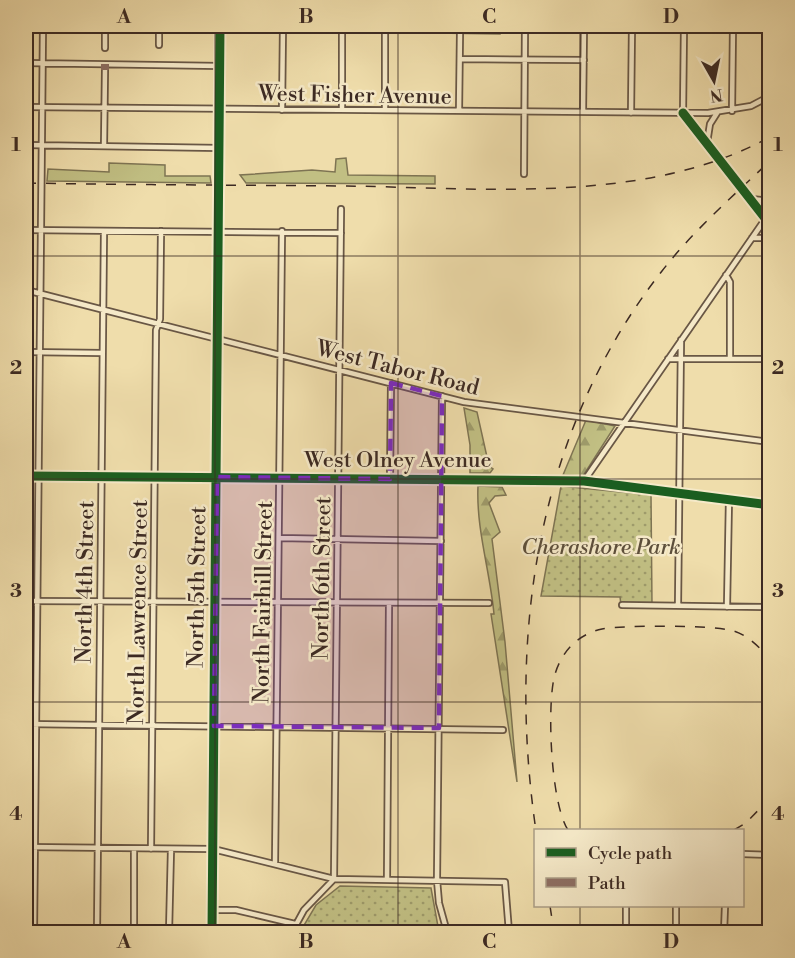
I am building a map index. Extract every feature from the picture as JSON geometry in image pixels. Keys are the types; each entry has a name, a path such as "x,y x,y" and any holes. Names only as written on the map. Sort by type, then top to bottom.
{"street":[{"path":"26,927 34,930 43,26"},
{"path":"105,26 105,48"},
{"path":"159,26 159,45"},
{"name":"North 5th Street","path":"212,933 220,26"},
{"path":"282,110 283,26"},
{"path":"342,26 342,110"},
{"path":"385,110 386,26"},
{"path":"524,174 525,26"},
{"path":"583,112 584,26"},
{"path":"631,112 632,26"},
{"path":"684,26 683,113 770,224"},
{"path":"732,111 733,26"},
{"path":"459,111 460,33"},
{"path":"461,59 584,60"},
{"path":"26,63 219,66"},
{"path":"104,146 105,70"},
{"name":"West Fisher Avenue","path":"26,107 717,113 751,106 770,96"},
{"path":"707,143 710,124 717,113"},
{"path":"26,145 220,148"},
{"path":"750,199 770,201"},
{"name":"North 6th Street","path":"334,879 341,209"},
{"path":"584,481 770,212"},
{"path":"26,230 341,233"},
{"name":"North 4th Street","path":"97,933 104,231"},
{"name":"North Lawrence Street","path":"151,849 156,330 159,324 161,231"},
{"name":"North Fairhill Street","path":"275,864 282,231"},
{"path":"752,238 770,238"},
{"path":"726,275 730,282 730,359"},
{"name":"West Tabor Road","path":"26,290 464,402 770,442"},
{"path":"678,606 681,340"},
{"path":"26,352 102,353"},
{"path":"668,359 770,359"},
{"path":"390,479 391,384"},
{"path":"442,396 436,880 447,933"},
{"name":"West Olney Avenue","path":"26,476 584,481 770,505"},
{"path":"727,606 729,499"},
{"path":"279,538 441,541"},
{"path":"26,600 489,603"},
{"path":"387,880 389,604"},
{"path":"622,605 770,607"},
{"path":"26,724 503,730"},
{"path":"26,787 35,786"},
{"path":"26,848 213,849 334,879 505,882 509,933"},
{"path":"134,849 134,933"},
{"path":"170,933 171,849"},
{"path":"744,854 770,855"},
{"path":"292,933 295,924 313,898 334,879"},
{"path":"26,888 34,888"},
{"path":"626,907 626,933"},
{"path":"675,933 676,907"},
{"path":"724,907 724,933"},
{"path":"212,910 236,910 295,924"}],"highlighted area":[{"path":"391,383 442,396 439,728 214,726 217,477 390,479"}],"green space":[{"path":"433,26 500,26 500,34 434,33"},
{"path":"346,158 348,175 435,176 435,184 246,183 240,175 312,170 335,172 336,159"},
{"path":"109,163 165,165 165,176 210,176 211,183 47,181 48,169 109,172"},
{"path":"464,408 477,412 489,466 493,469 490,473 470,473 470,445"},
{"path":"586,420 615,426 583,476 563,475"},
{"path":"478,486 502,487 506,495 495,496 489,503 500,532 492,539 505,642 517,782 491,614 494,614 479,518"},
{"name":"Cherashore Park","path":"561,486 651,495 652,604 621,605 620,597 541,596"},
{"path":"340,886 431,888 439,932 300,932 316,905"}],"railway":[{"path":"26,183 453,189 563,188 618,183 671,174 722,159 770,137"},
{"path":"535,824 528,751 526,678 531,605 542,534 560,464 586,397 620,332 662,271 700,227 770,161"},
{"path":"568,829 562,817 554,779 551,712 555,673 564,655 574,643 591,632 602,629 669,626 724,629 739,633 754,642 770,659"},
{"path":"736,829 746,823 770,798"},
{"path":"550,907 554,932"}],"marked path":[{"path":"105,64 105,70"}],"cycle path":[{"path":"212,932 220,26"},
{"path":"683,113 765,218"},
{"path":"26,476 584,481 770,505"}]}
